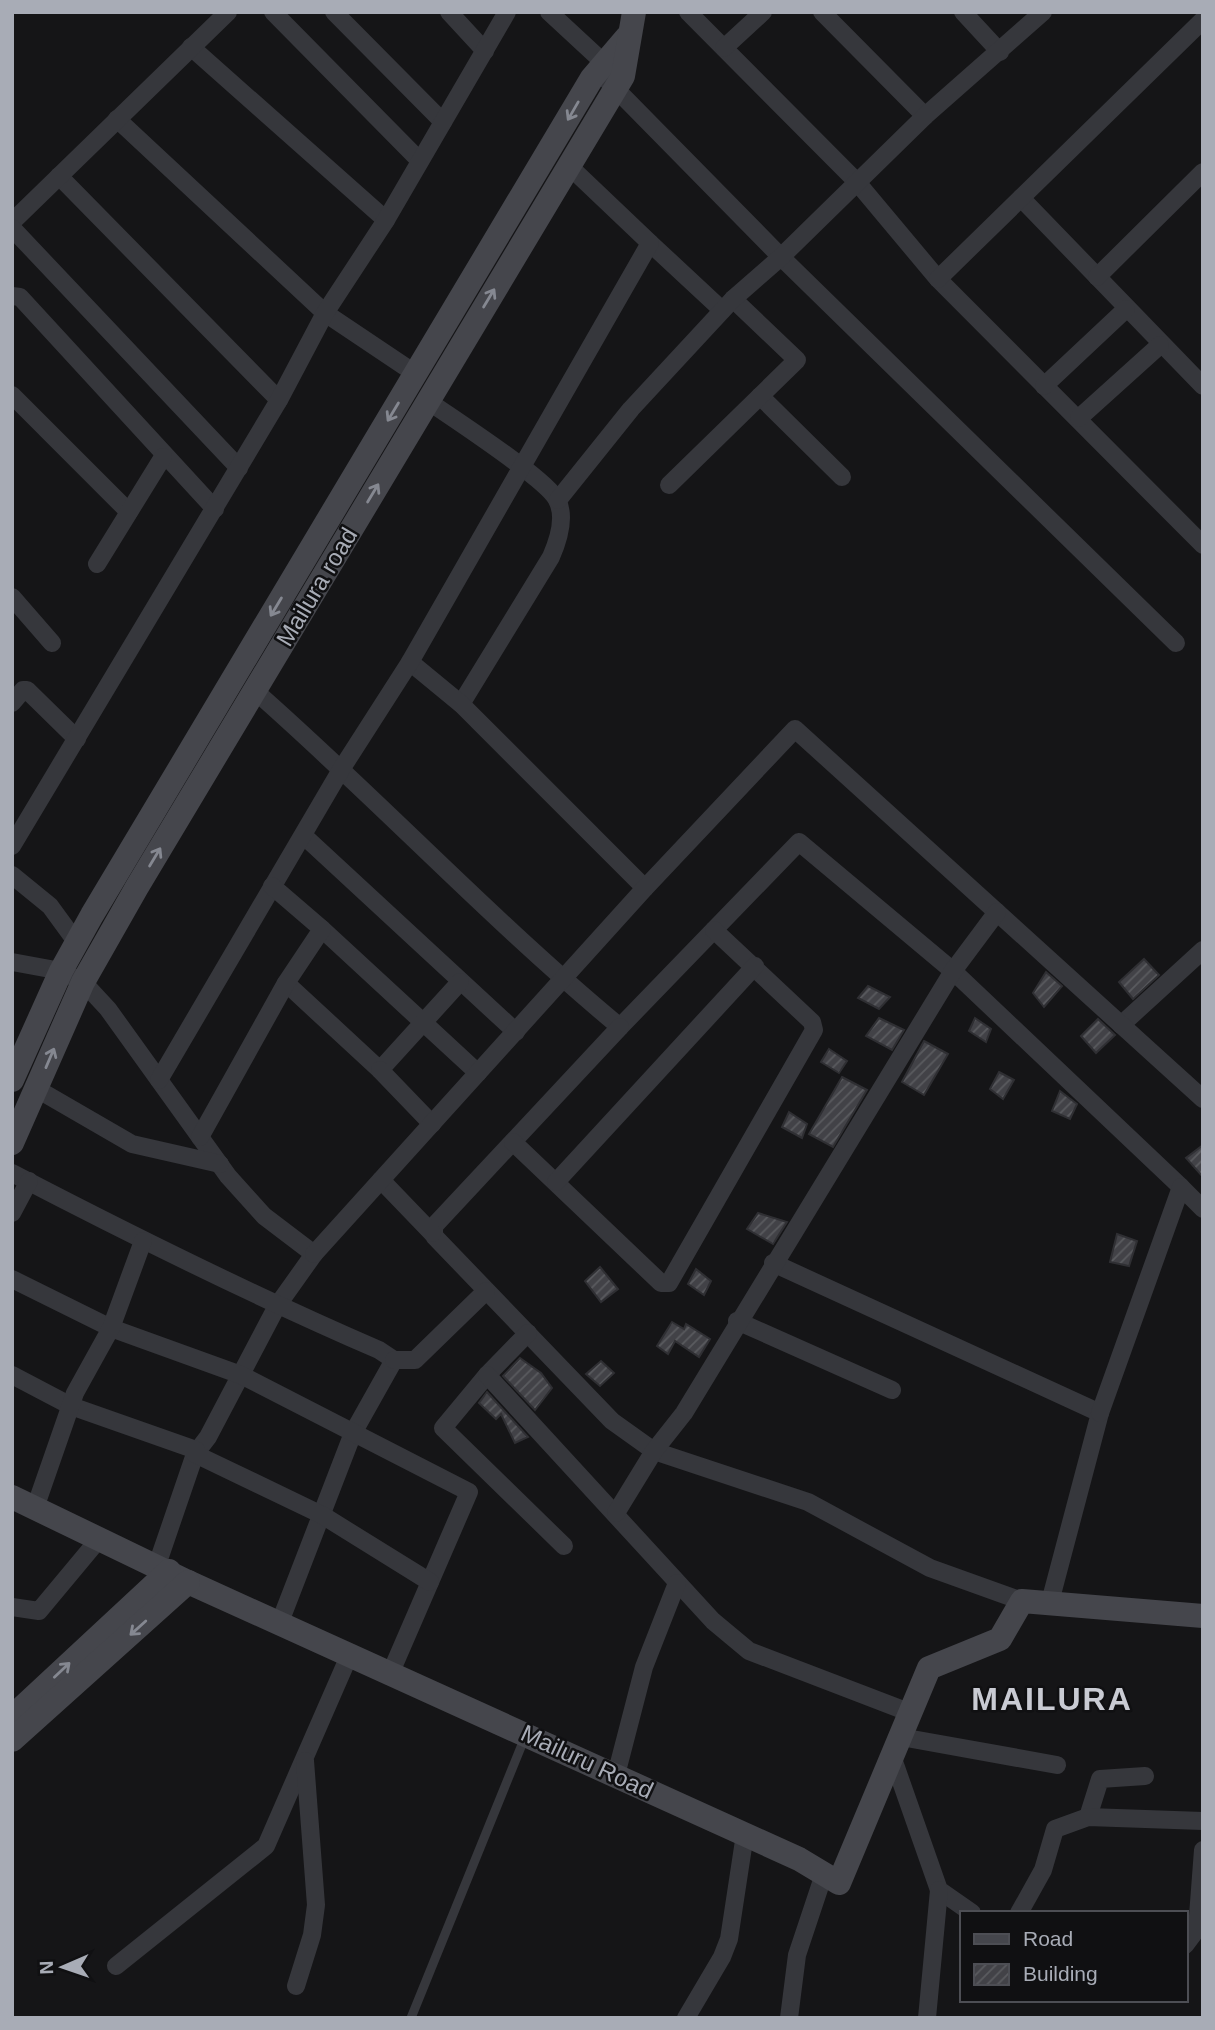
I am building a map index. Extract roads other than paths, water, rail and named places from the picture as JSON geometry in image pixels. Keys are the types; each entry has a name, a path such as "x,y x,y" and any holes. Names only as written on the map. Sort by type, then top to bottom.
{"street":[{"path":"12,222 228,12"},
{"path":"273,12 420,161"},
{"path":"334,12 443,122"},
{"path":"449,12 485,51"},
{"path":"12,846 215,509 279,400 325,313 386,220 507,12"},
{"path":"550,12 600,67 615,88 781,257 1176,643"},
{"name":"Mailura road","path":"12,1143 83,982 622,76 627,37 634,12"},
{"path":"688,12 856,181 938,279 1203,545"},
{"path":"724,48 763,12"},
{"path":"822,12 925,116"},
{"path":"963,12 1000,52"},
{"path":"461,704 551,557 559,534 558,500 631,409 728,304 781,257 925,116 1043,12"},
{"path":"938,279 1203,20"},
{"name":"Mailura road","path":"14,1074 61,971 77,943 600,67 627,37"},
{"path":"191,47 386,220"},
{"path":"117,119 325,313 416,374"},
{"path":"568,165 650,243 797,360 669,485"},
{"path":"1097,277 1203,172"},
{"path":"59,176 279,400"},
{"path":"1021,198 1160,345 1203,386"},
{"path":"12,228 239,468"},
{"path":"159,1080 342,768 410,662 650,243"},
{"path":"12,296 20,297 163,457 215,509"},
{"path":"1044,386 1126,309"},
{"path":"1079,418 1160,345"},
{"path":"12,395 130,512"},
{"path":"760,396 842,477"},
{"path":"428,401 521,467 558,500"},
{"path":"97,564 163,457"},
{"path":"12,597 52,643"},
{"path":"410,662 461,704 645,888"},
{"path":"12,703 23,690 27,690 77,739"},
{"path":"254,691 342,768 563,980 620,1027"},
{"path":"12,1740 171,1573 195,1454 277,1306 314,1254 645,888 795,729 1203,1099"},
{"path":"304,836 516,1032"},
{"path":"432,1233 434,1226 620,1027 799,842 953,971 1203,1209"},
{"path":"12,875 50,906 77,943"},
{"path":"272,886 478,1073"},
{"path":"616,1513 654,1451 684,1413 737,1321 953,971 997,912"},
{"path":"200,1137 286,983 322,929"},
{"path":"513,1142 661,1283 668,1283 814,1030 812,1022 714,930"},
{"path":"1121,1025 1203,950"},
{"path":"12,962 61,971 83,982 108,1009 220,1164 264,1216 314,1254"},
{"path":"556,1182 755,966"},
{"path":"380,1070 460,982"},
{"path":"286,983 380,1070 432,1124"},
{"path":"37,1089 132,1144 220,1164"},
{"path":"12,1172 143,1241 277,1306 379,1350 394,1360 415,1360 486,1291"},
{"path":"381,1180 612,1421 654,1451 807,1502 930,1568 1021,1601 1203,1616"},
{"path":"12,1213 29,1181"},
{"path":"1051,1602 1100,1413 1181,1187"},
{"path":"35,1508 71,1406 111,1328 143,1241"},
{"path":"773,1264 1100,1413"},
{"path":"12,1279 111,1328 241,1375 469,1492 391,1672"},
{"path":"737,1321 892,1390"},
{"path":"528,1333 443,1428 564,1546"},
{"path":"280,1622 353,1433 394,1360"},
{"path":"12,1375 71,1406 196,1450 195,1454"},
{"path":"487,1376 713,1621 749,1651 911,1713"},
{"path":"195,1454 322,1516 430,1582"},
{"name":"Mailuru Road","path":"12,1497 349,1656 391,1672 745,1834 824,1874"},
{"path":"12,1606 38,1611 99,1539"},
{"path":"12,1717 171,1573"},
{"path":"616,1775 644,1667 677,1583"},
{"path":"789,2018 803,1931 824,1874 839,1883 929,1668 1000,1639 1021,1601"},
{"path":"116,1966 266,1846 349,1656"},
{"path":"897,1746 1057,1765"},
{"path":"897,1746 939,1890 927,2018"},
{"path":"296,1986 312,1935 316,1905 305,1759"},
{"path":"1088,1817 1100,1779 1145,1776"},
{"path":"1020,1911 1043,1870 1053,1831 1088,1817 1203,1821"},
{"path":"687,2018 722,1957 729,1939 745,1834"},
{"path":"1187,1942 1197,1929 1203,1850"},
{"path":"939,1890 969,1911"}],"lane":[{"path":"411,2018 526,1734"}],"district":[{"name":"MAILURA","path":"1052,1699"}]}
